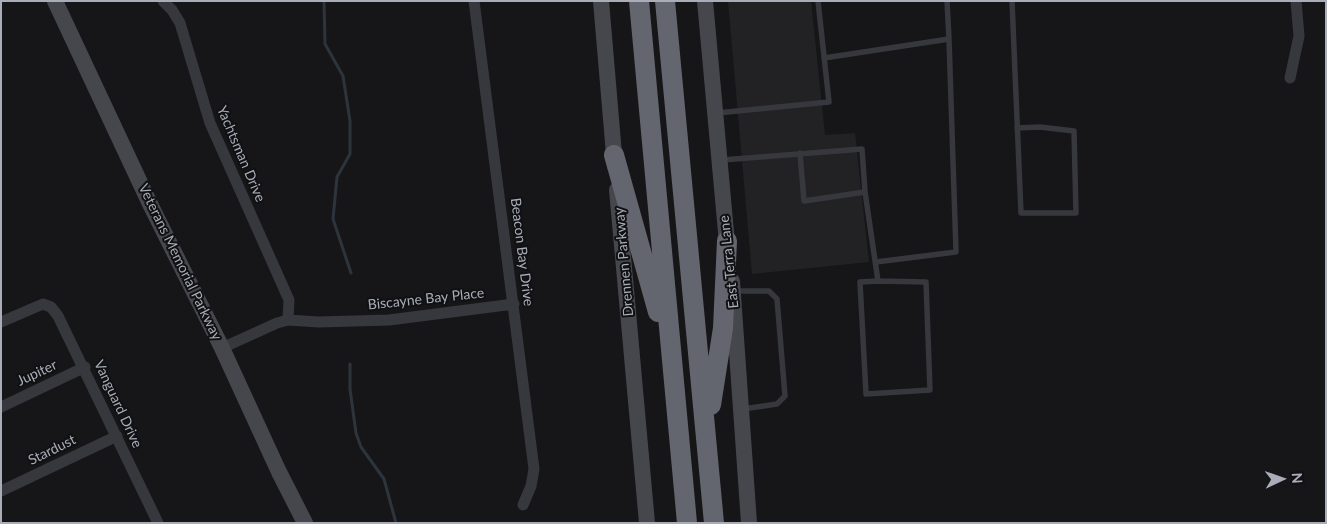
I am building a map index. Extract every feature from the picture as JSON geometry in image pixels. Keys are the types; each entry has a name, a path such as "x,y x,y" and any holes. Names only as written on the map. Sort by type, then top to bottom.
{"highway":[{"path":"639,1 687,523"},
{"path":"665,1 714,523"},
{"path":"614,155 673,368"},
{"path":"706,436 723,328 727,241"}],"main road":[{"name":"Veterans Memorial Parkway","path":"55,1 222,348 279,472 306,523"},
{"name":"Drennen Parkway","path":"601,1 647,523"},
{"name":"East Terra Lane","path":"706,1 719,160 734,291 749,523"}],"street":[{"name":"Yachtsman Drive","path":"163,1 172,10 180,23 210,123 289,300 288,320"},
{"name":"Beacon Bay Drive","path":"474,1 534,469 531,486 523,505"},
{"path":"1290,78 1299,36 1296,1"},
{"name":"Vanguard Drive","path":"1,322 43,304 51,307 58,316 84,368 158,523"},
{"name":"Biscayne Bay Place","path":"288,320 341,321 422,318 514,304"},
{"path":"222,348 277,323 288,320"},
{"name":"Jupiter","path":"1,406 84,368"},
{"name":"Stardust","path":"1,491 117,436"}],"lane":[{"path":"715,113 829,102 818,1"},
{"path":"876,262 956,252 947,1"},
{"path":"1012,1 1017,128 1021,213 1076,212 1074,131 1040,127 1017,128"},
{"path":"824,58 949,39"},
{"path":"719,160 862,149 865,192 878,281"},
{"path":"800,153 804,201 865,192"},
{"path":"878,281 926,282 930,390 866,394 860,282 878,281"},
{"path":"734,291 770,291 776,298 785,396 777,404 742,409"}],"shaded area":[{"path":"728,1 811,1 825,135 855,133 869,262 752,274"}],"waterway":[{"path":"324,1 325,44 343,76 350,121 350,154 337,177 333,219 351,273"},
{"path":"350,364 350,389 356,433 361,447 384,479 396,523"}]}
